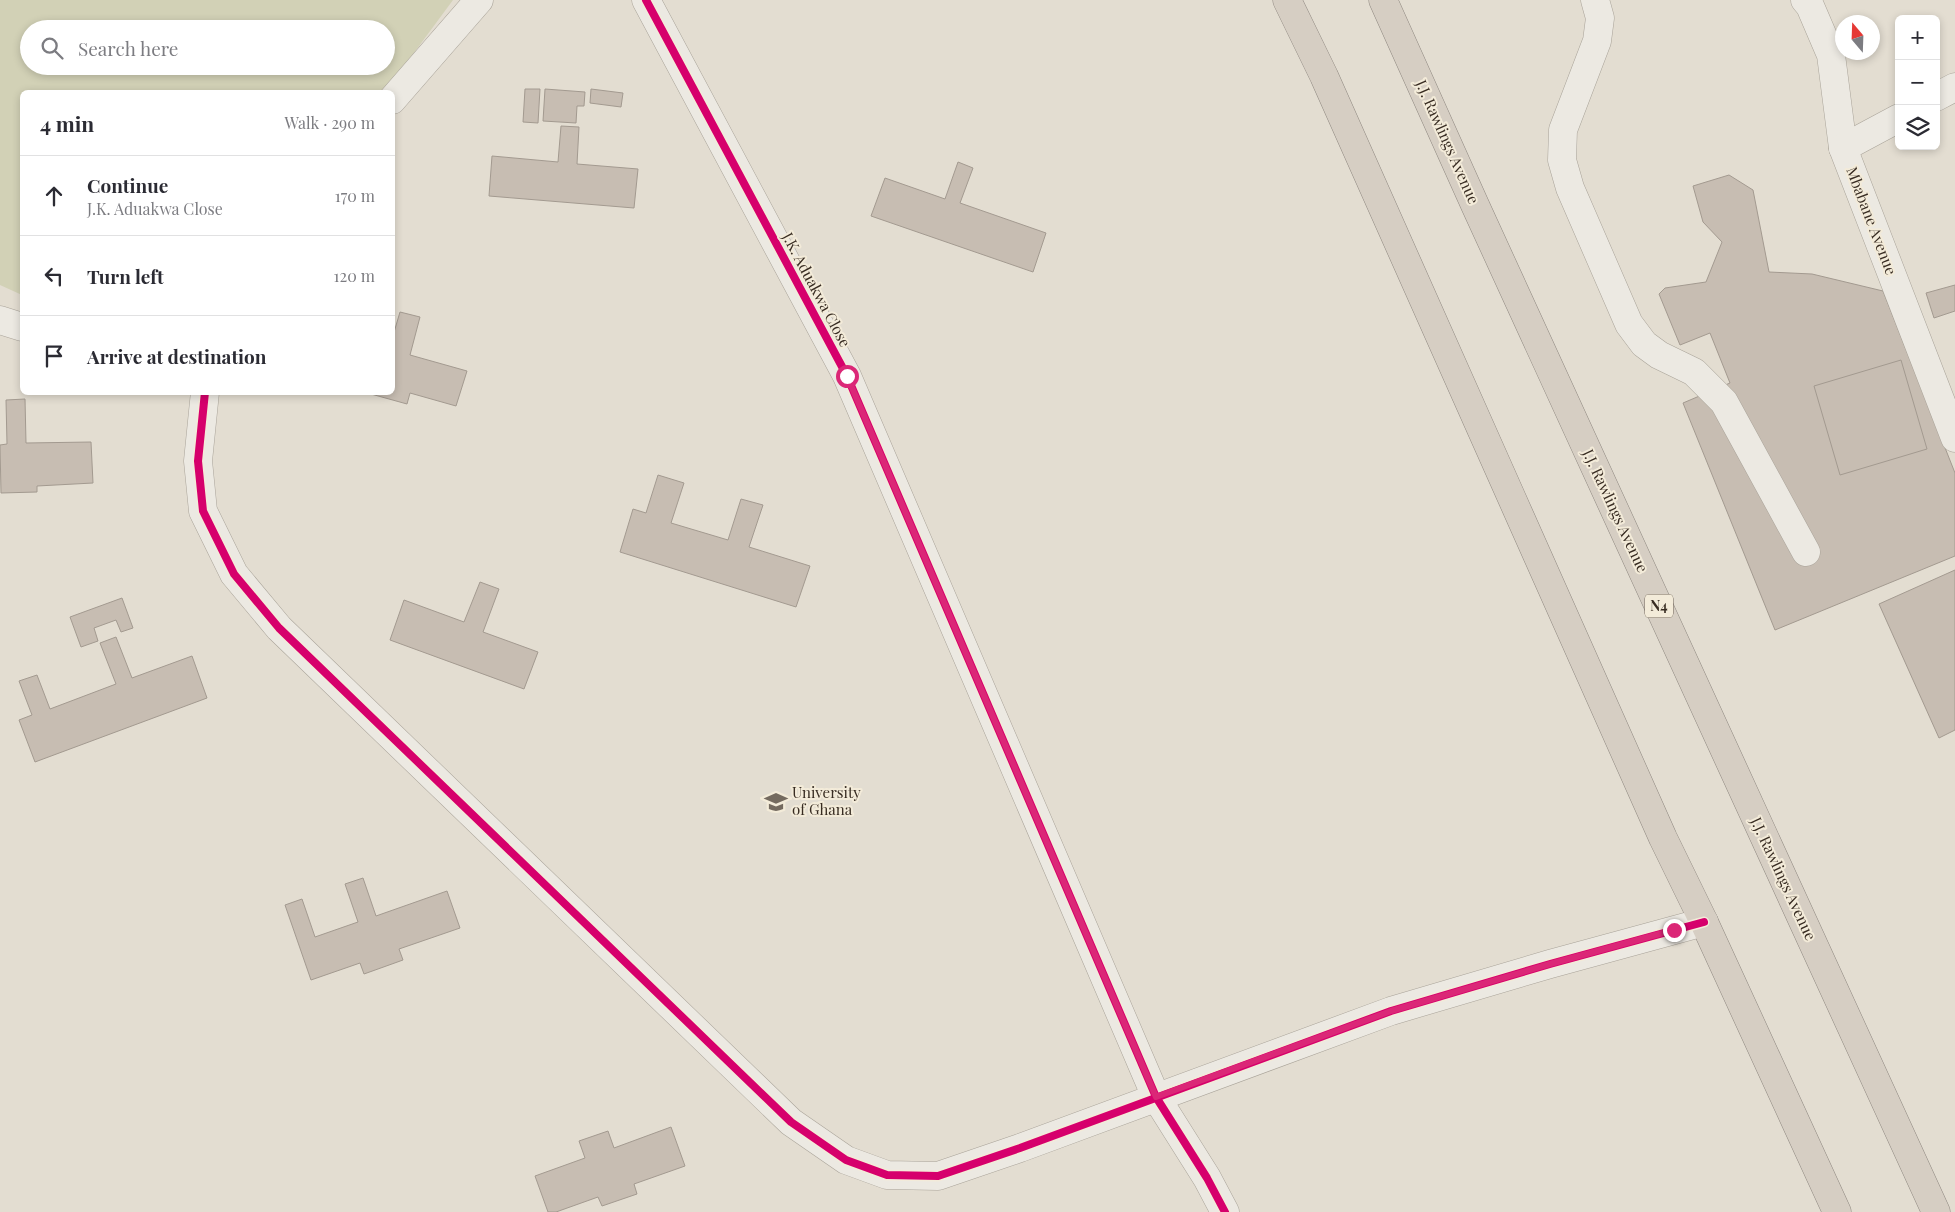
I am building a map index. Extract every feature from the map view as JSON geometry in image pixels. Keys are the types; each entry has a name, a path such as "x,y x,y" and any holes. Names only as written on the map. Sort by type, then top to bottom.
{"highway":[{"path":"1287,0 1328,85 1662,838 1704,922 1837,1212"},
{"name":"J.J. Rawlings Avenue","path":"1383,0 1487,232 1936,1212"}],"street":[{"path":"395,97 479,0"},
{"name":"J.K. Aduakwa Close","path":"646,0 847,376 1156,1097 1207,1178 1225,1212"},
{"path":"1595,0 1600,18 1597,41 1563,130 1562,160 1570,188 1629,324 1644,344 1659,355 1694,372 1724,402 1806,552"},
{"name":"Mbabane Avenue","path":"1805,0 1810,6 1831,55 1843,148 1955,438"},
{"path":"1940,95 1955,87"},
{"path":"1843,148 1895,120"},
{"path":"0,320 20,326"},
{"path":"205,395 198,461 203,511 234,574 279,628 790,1122 846,1160 887,1175 938,1176 1020,1148 1391,1011 1550,964 1704,922"}],"green space":[{"path":"0,0 453,0 386,90 20,90 20,294 0,285"}],"building":[{"path":"525,89 540,89 538,123 523,122"},
{"path":"545,89 585,92 584,106 577,106 576,123 543,121"},
{"path":"591,89 623,93 621,107 590,103"},
{"path":"561,126 579,127 577,164 638,169 634,208 489,196 492,156 558,162"},
{"path":"958,162 973,168 960,203 1046,233 1033,272 871,216 885,178 945,199"},
{"path":"1729,175 1753,190 1769,272 1812,274 1883,291 1955,473 1955,556 1775,630 1683,403 1730,383 1710,333 1680,345 1659,294 1665,288 1706,282 1722,242 1703,222 1693,186"},
{"path":"1955,285 1955,311 1934,318 1926,293"},
{"path":"400,312 420,317 410,355 467,371 456,406 410,393 407,404 375,395 395,395 395,329"},
{"path":"1901,360 1927,449 1840,475 1814,386"},
{"path":"25,399 26,443 91,442 93,483 37,486 37,492 1,493 0,445 7,444 6,400"},
{"path":"658,475 684,483 671,523 728,540 741,499 763,505 749,547 810,566 796,607 620,552 633,509 646,513"},
{"path":"1955,570 1955,730 1939,738 1879,604"},
{"path":"480,582 499,589 483,632 538,652 524,689 390,640 404,600 464,622"},
{"path":"122,598 133,628 121,632 116,620 94,628 98,641 81,647 70,617"},
{"path":"116,637 132,678 192,656 207,698 35,762 19,720 32,715 19,681 37,675 50,709 116,684 100,643"},
{"path":"363,878 376,916 447,891 460,928 399,949 403,960 364,974 360,963 311,980 285,905 302,899 315,937 358,922 345,884"},
{"path":"671,1127 685,1166 634,1184 637,1194 602,1206 598,1197 556,1212 548,1212 535,1176 585,1158 579,1141 608,1131 614,1148"}],"cycle path":[{"path":"646,0 847,376 1156,1097 1207,1178 1225,1212"},
{"path":"205,395 198,461 203,511 234,574 279,628 791,1122 846,1160 887,1175 938,1176 1020,1148 1391,1011 1550,964 1704,922"}],"place":[{"name":"University of Ghana","path":"776,802"}],"route":[{"path":"847,376 1156,1097 1391,1011 1674,930"}]}
